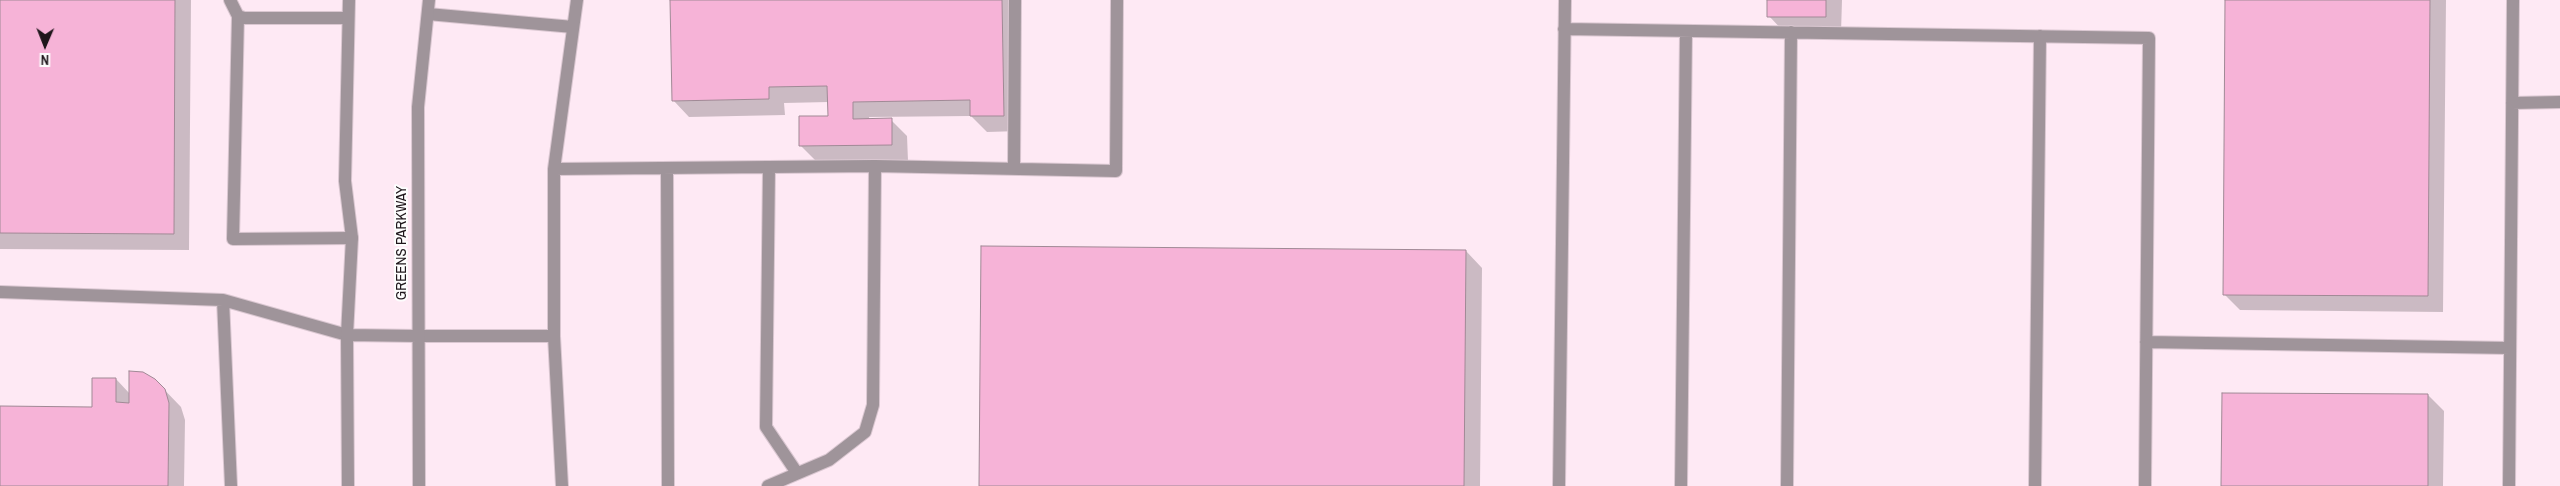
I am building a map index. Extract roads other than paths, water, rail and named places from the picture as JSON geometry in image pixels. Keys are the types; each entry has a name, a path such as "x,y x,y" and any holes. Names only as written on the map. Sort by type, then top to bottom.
{"street":[{"path":"230,0 238,16 233,239 352,238"},
{"path":"348,486 347,335 352,238 345,181 349,0"},
{"name":"GREENS PARKWAY","path":"419,486 418,107 430,0"},
{"path":"562,486 554,336 554,169 577,0"},
{"path":"1014,168 1015,0"},
{"path":"554,169 875,166 1116,170 1117,0"},
{"path":"1559,486 1565,0"},
{"path":"2509,486 2513,0"},
{"path":"428,14 573,27"},
{"path":"238,16 244,18 348,18"},
{"path":"1564,29 2149,38 2145,486"},
{"path":"1681,486 1686,31"},
{"path":"1787,486 1791,32"},
{"path":"2035,486 2040,36"},
{"path":"2512,103 2560,102"},
{"path":"768,486 829,460 865,432 873,405 875,166"},
{"path":"769,167 766,427 798,473"},
{"path":"667,168 668,486"},
{"path":"0,292 223,300 347,335 554,336"},
{"path":"223,300 231,486"},
{"path":"2146,342 2510,348"}]}
